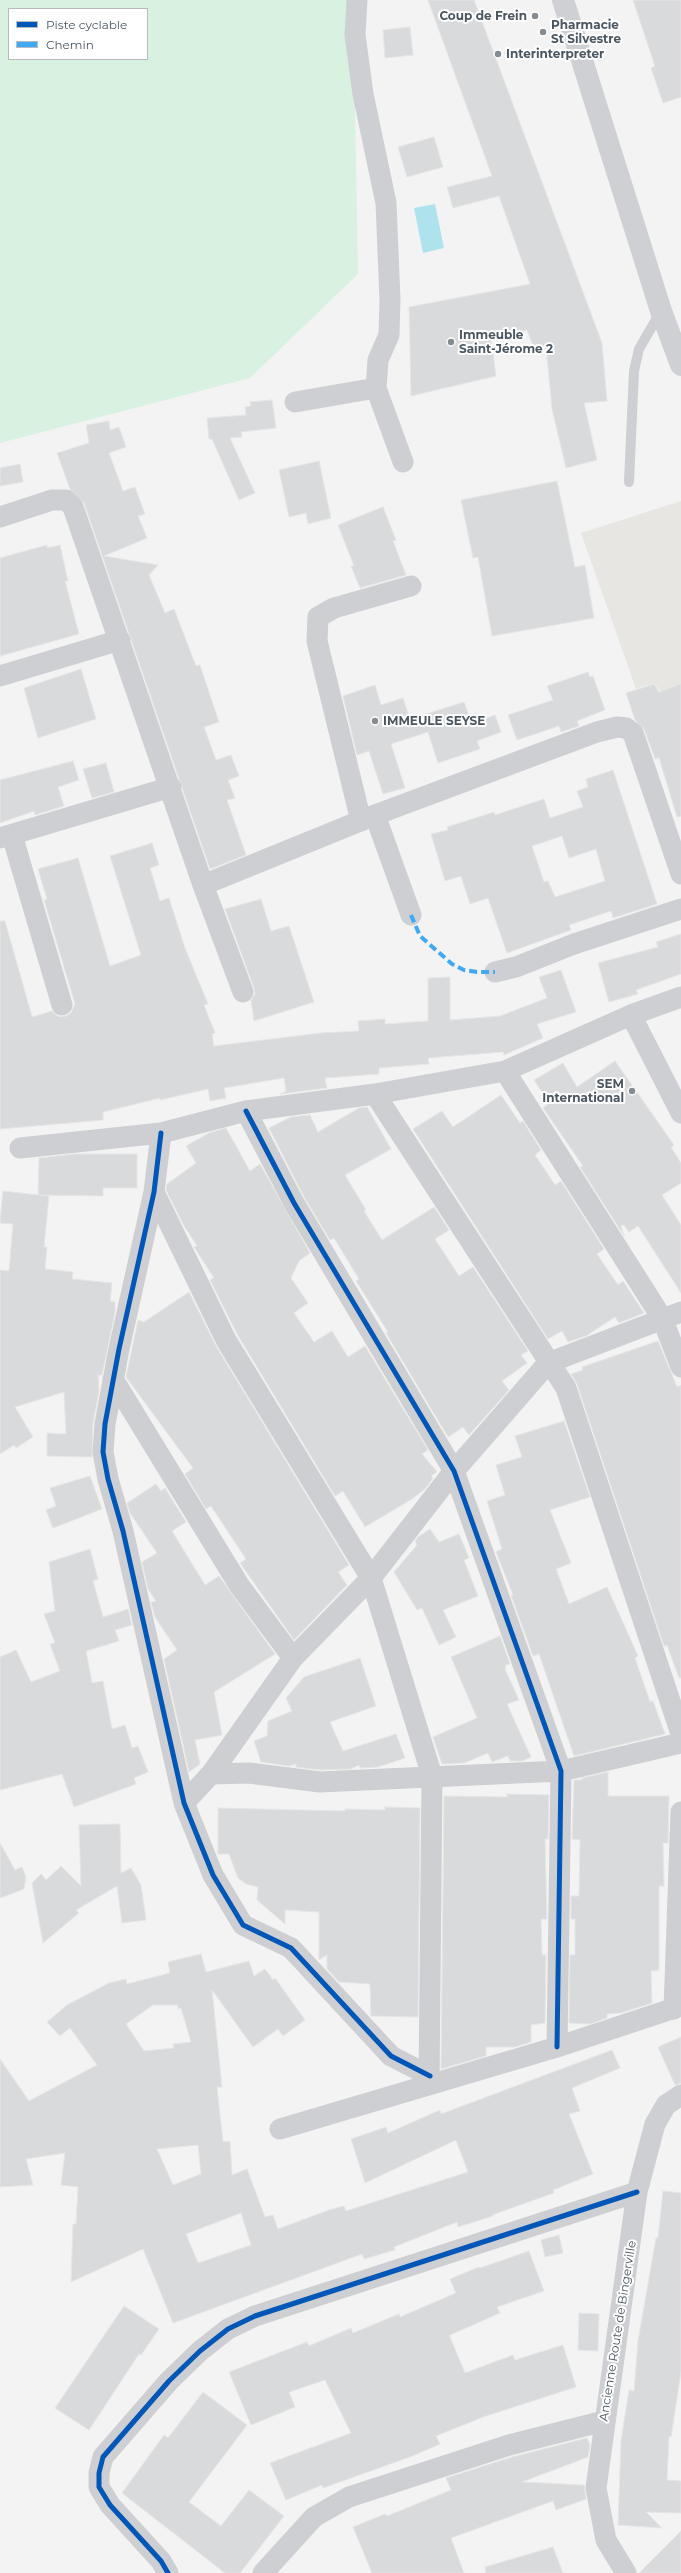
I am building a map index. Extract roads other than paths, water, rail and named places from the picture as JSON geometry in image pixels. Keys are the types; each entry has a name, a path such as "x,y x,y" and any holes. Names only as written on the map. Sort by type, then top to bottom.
{"main road":[{"path":"563,0 661,311 681,366"}],"street":[{"path":"357,0 355,35 359,65 386,203 390,300 389,335 378,360 376,388 404,462"},
{"path":"295,402 376,388"},
{"path":"0,517 52,500 66,500 73,507 171,787 203,885 243,992"},
{"path":"410,586 334,608 318,617 317,641 368,818 411,915"},
{"path":"0,676 120,640"},
{"path":"203,885 368,818 597,732 617,727 626,728 633,733 681,874"},
{"path":"62,1005 6,837 171,787"},
{"path":"495,972 516,967 574,944 681,909"},
{"path":"20,1148 161,1133 246,1111 375,1094 505,1071 631,1015 681,997"},
{"path":"631,1015 681,1113"},
{"path":"505,1071 672,1315 681,1368"},
{"path":"375,1094 548,1363 566,1388 681,1734"},
{"path":"246,1111 294,1204 454,1471 561,1771 557,2047"},
{"path":"161,1133 154,1192 113,1378 105,1424 104,1452 108,1479 123,1531 184,1803 213,1875 243,1924 291,1948 391,2056 430,2079"},
{"path":"154,1192 226,1340 371,1578 432,1776 430,2079"},
{"path":"184,1803 211,1774 293,1658 371,1578 454,1471 548,1363 672,1315"},
{"path":"113,1378 239,1585 293,1658"},
{"path":"211,1774 248,1774 320,1782 561,1771 681,1743"},
{"path":"280,2129 430,2079 557,2047 677,2007 681,1812"},
{"name":"Ancienne Route de Bingerville","path":"626,2573 606,2540 596,2488 604,2421 630,2252 637,2192 655,2124 666,2105 681,2095"},
{"path":"168,2573 161,2561 110,2505 99,2487 99,2473 103,2458 116,2442 169,2381 200,2351 228,2329 255,2316 637,2192"},
{"path":"263,2573 314,2517 349,2497 509,2446 604,2421"}],"lane":[{"path":"630,482 634,371 639,349 661,311"}],"water":[{"path":"435,204 444,248 423,253 414,208"}],"place":[{"name":"Coup de Frein","path":"535,16"},
{"name":"Pharmacie St Silvestre","path":"543,32"},
{"name":"Interinterpreter","path":"498,54"},
{"name":"Immeuble Saint-Jérome 2","path":"451,342"},
{"name":"IMMEULE SEYSE","path":"375,721"},
{"name":"SEM International","path":"632,1091"}]}
